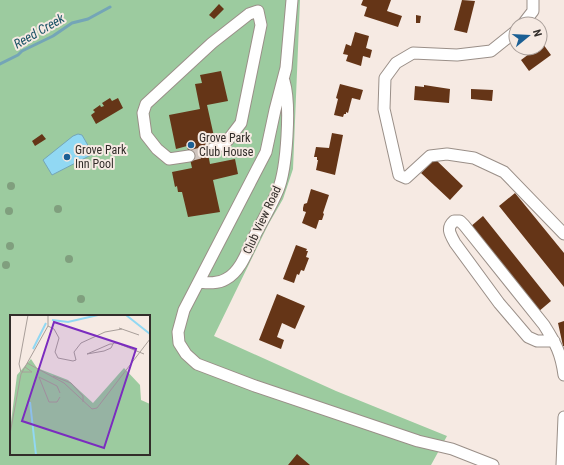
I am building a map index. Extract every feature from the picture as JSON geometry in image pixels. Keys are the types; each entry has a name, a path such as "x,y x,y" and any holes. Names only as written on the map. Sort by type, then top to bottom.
{"street":[{"name":"Club View Road","path":"292,0 286,68 266,152 184,310 178,332 179,343 186,354 196,364 418,441 452,449 493,465"},
{"path":"529,16 533,11 533,0"},
{"path":"208,151 228,140 241,123 260,25 260,5"},
{"path":"189,156 169,159 157,149 146,135 143,113 146,104 212,43 260,5"},
{"path":"508,37 491,51 457,55 413,53 396,63 385,78 384,109 394,160 399,175 406,178 430,156 447,154 474,158 504,172 564,234"},
{"name":"Club View Road","path":"199,282 216,283 226,279 234,273 244,258 278,189 285,156 288,127 287,90 284,79"},
{"path":"554,341 537,341 528,337 499,303 449,232 450,225 454,220 460,221 464,225 544,325 554,341 562,358 564,375"},
{"path":"562,465 564,416"}],"green space":[{"path":"0,0 300,0 293,169 283,199 268,225 214,336 336,391 447,436 431,465 0,465"}],"water":[{"name":"Grove Park Inn Pool","path":"78,134 82,135 93,154 52,175 43,160 73,136"}],"building":[{"path":"363,0 391,0 387,11 402,16 398,27 364,16 367,7 361,5"},
{"path":"462,0 475,1 467,33 454,30"},
{"path":"219,4 224,9 214,19 209,15"},
{"path":"416,15 421,16 420,23 416,23"},
{"path":"355,32 369,36 366,48 372,50 370,58 363,56 361,66 346,61 348,55 343,54 346,44 351,46"},
{"path":"548,51 551,55 529,71 521,60 526,56 548,56"},
{"name":"Grove Park Club House","path":"221,71 228,101 207,105 215,141 206,143 210,164 235,159 238,174 213,180 220,212 188,217 182,192 178,192 177,186 175,187 172,172 192,168 187,146 176,149 169,115 200,109 195,84 202,83 200,75"},
{"path":"340,84 363,90 360,100 352,98 348,113 346,112 343,117 334,115 338,99 336,98"},
{"path":"424,85 450,89 449,103 414,100 415,86 424,87"},
{"path":"471,89 493,90 492,101 471,99"},
{"path":"110,98 112,101 118,98 123,108 96,124 91,115 95,112 93,110 100,105 101,107 104,106 102,103"},
{"path":"332,133 343,135 335,175 316,170 318,160 317,157 314,157 316,147 329,148"},
{"path":"42,134 46,139 35,146 32,141"},
{"path":"435,159 463,186 450,200 421,173"},
{"path":"311,189 329,195 322,220 319,220 316,229 302,223 306,212 303,211 304,204 307,203"},
{"path":"515,193 564,253 564,287 499,206"},
{"path":"483,216 551,301 538,312 470,227"},
{"path":"296,245 307,249 306,251 308,251 306,257 309,258 304,271 301,270 299,275 297,274 294,283 283,279"},
{"path":"277,294 305,306 295,329 282,323 277,337 284,340 281,349 259,340"},
{"path":"564,321 564,346 563,346 558,323"},
{"path":"297,454 310,465 288,465"}],"waterway":[{"name":"Reed Creek","path":"0,64 18,55 22,51 53,36 72,23 88,19 110,7"}],"tunnel":[{"path":"189,156 208,151"}],"place":[{"name":"Grove Park Club House","path":"191,145"},
{"name":"Grove Park Inn Pool","path":"67,157"}]}
